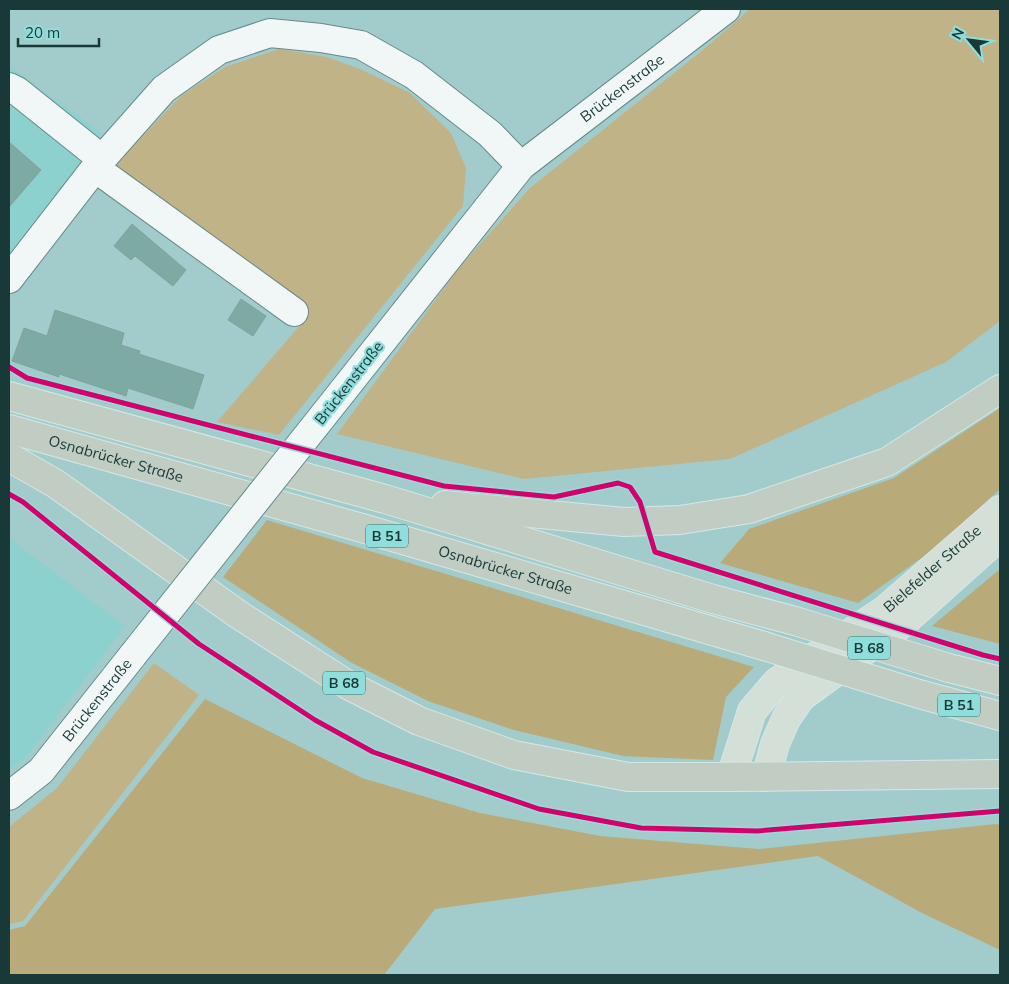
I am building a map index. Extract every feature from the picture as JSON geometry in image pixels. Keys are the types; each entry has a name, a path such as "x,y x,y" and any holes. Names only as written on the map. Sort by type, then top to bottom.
{"highway":[{"path":"385,499 624,522 680,520 748,509 887,462 1000,389"},
{"name":"Osnabrücker Straße","path":"9,396 385,499 703,596 795,621 949,668 1000,681"},
{"name":"Osnabrücker Straße","path":"9,429 362,528 764,646 919,694 1000,716"},
{"name":"B 68","path":"9,457 56,484 239,616 348,685 419,721 514,755 628,777 1000,774"}],"main road":[{"name":"Bielefelder Straße","path":"731,777 752,711 777,682 886,610 1000,510"},
{"name":"Bielefelder Straße","path":"766,777 775,744 786,719 801,697 904,622 1000,536"}],"street":[{"name":"Brückenstraße","path":"9,796 41,771 521,166 726,9"},
{"path":"9,279 98,163 164,89 219,50 270,33 321,38 361,45 414,75 490,134 521,166"},
{"path":"9,87 17,91 98,163 294,312"}],"shaded area":[{"path":"750,9 1000,9 1000,321 946,362 730,459 524,479 337,434 459,268 530,188 703,50"},
{"path":"279,49 327,57 360,69 410,93 451,133 466,168 463,206 279,435 217,422 307,317 279,283 115,165 181,96 225,67"},
{"path":"9,66 102,133 9,257"},
{"path":"1000,408 1000,489 937,547 858,603 720,563 749,529 894,478"},
{"path":"267,520 754,667 726,697 713,760 623,756 514,730 428,701 352,663 223,577"},
{"path":"9,538 125,626 27,756 9,770"},
{"path":"1000,569 1000,644 932,626"},
{"path":"154,663 199,695 23,921 9,924 9,827 57,788"},
{"path":"205,699 362,778 480,813 600,836 759,849 1000,825 1000,950 922,913 818,856 435,909 384,975 9,975 9,930 25,926"}],"building":[{"path":"9,142 41,170 9,207"},
{"path":"132,224 186,270 173,286 135,256 131,260 114,246"},
{"path":"241,299 266,316 253,336 228,320"},
{"path":"55,310 124,333 121,345 140,351 139,354 204,375 193,409 128,388 126,396 59,374 59,377 12,361 24,328 47,336"}],"cycle path":[{"path":"9,367 27,378 444,486 554,497 618,483 630,487 640,502 655,552 1000,659"},
{"path":"9,494 23,502 199,644 315,720 373,752 539,809 641,828 757,831 1000,811"}]}
